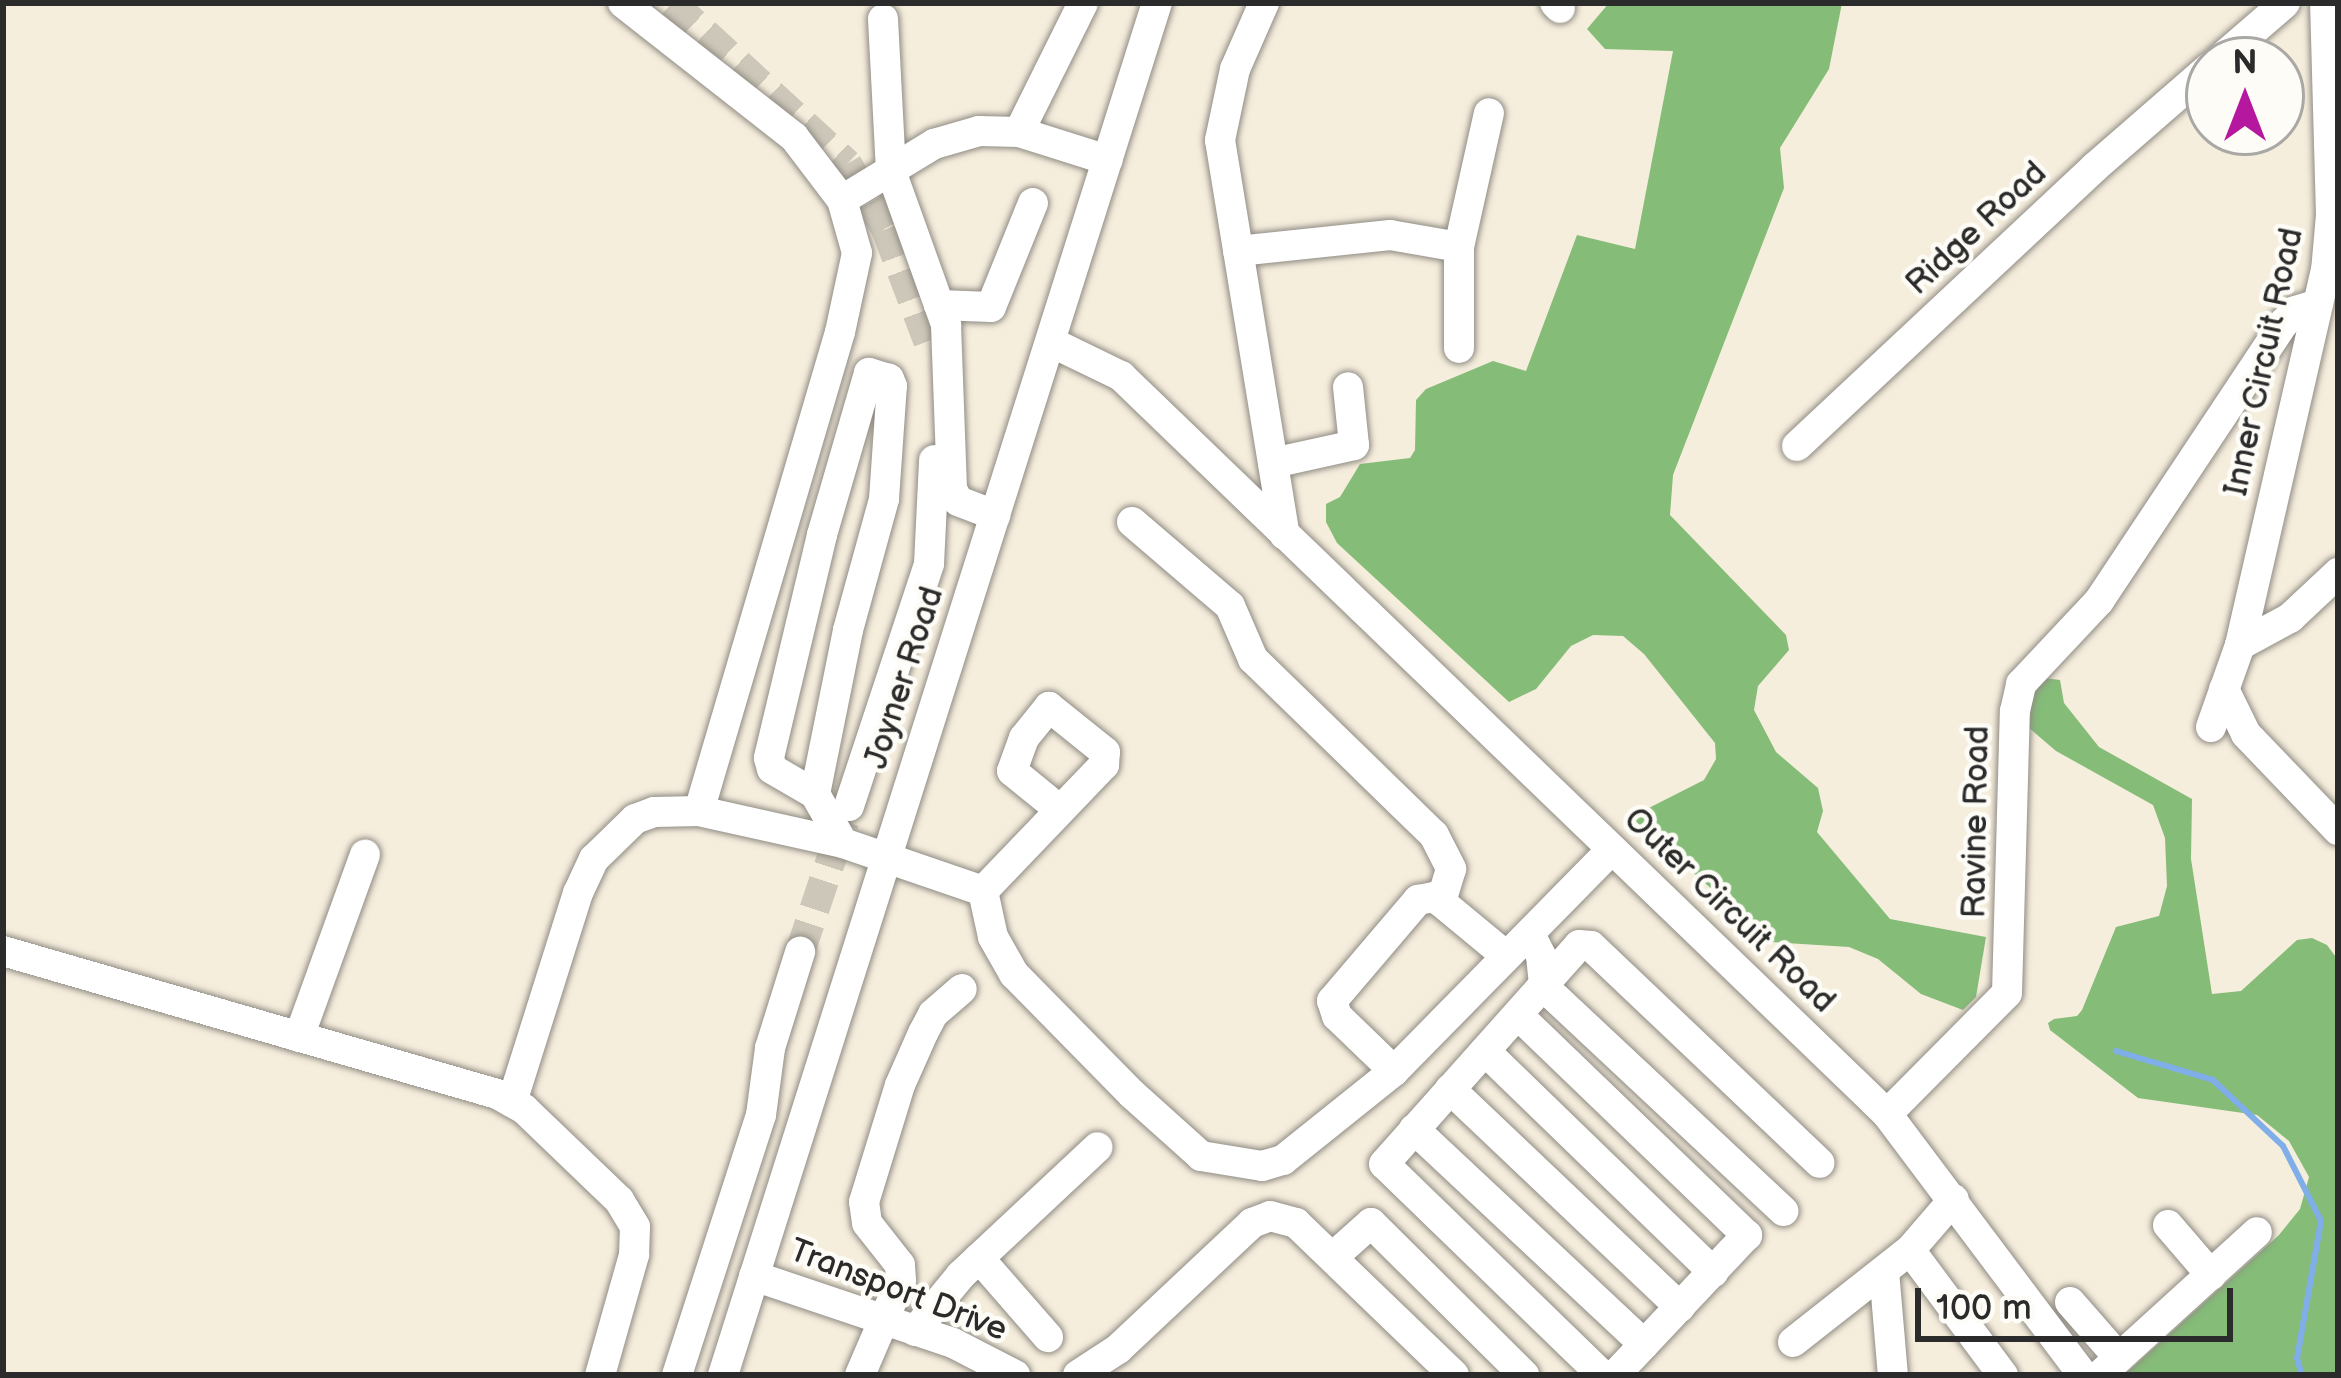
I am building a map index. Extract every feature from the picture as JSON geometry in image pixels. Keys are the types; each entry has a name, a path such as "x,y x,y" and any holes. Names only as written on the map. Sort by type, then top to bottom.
{"street":[{"path":"623,3 794,137 842,200 854,232 856,269 698,812"},
{"path":"1019,132 1083,3"},
{"name":"Joyner Road","path":"723,1375 1157,3"},
{"path":"1264,3 1235,69 1220,140 1285,535"},
{"path":"2247,36 2285,3"},
{"name":"Inner Circuit Road","path":"2211,727 2240,645 2318,304 2332,272 2325,3"},
{"path":"884,19 891,171 949,344 952,489 958,501 995,515"},
{"name":"Ridge Road","path":"1797,446 2185,89"},
{"path":"1460,348 1459,247 1489,113"},
{"path":"842,200 957,135 1019,132 1108,160"},
{"path":"939,305 991,307 1033,203"},
{"path":"1238,250 1390,236 1459,247"},
{"name":"Ravine Road","path":"1887,1114 2007,993 2015,711 2021,684 2099,602 2284,322 2295,311 2318,304"},
{"path":"848,806 932,547 928,340"},
{"name":"Outer Circuit Road","path":"1051,342 1121,376 1887,1114 2083,1375"},
{"path":"814,794 848,630 884,499 892,386 889,379 869,373 822,535 769,758 772,769 814,794 843,843"},
{"path":"1273,463 1354,445 1348,387"},
{"path":"1132,522 1230,606 1253,659 1434,835 1451,869 1442,902"},
{"path":"2240,645 2290,618 2338,573"},
{"path":"2224,689 2246,734 2338,830"},
{"path":"983,891 1060,810"},
{"path":"512,1102 594,859 635,819 653,812 698,812 843,843 983,891"},
{"path":"983,891 993,937 1014,974 1201,1156 1235,1165 1283,1160 1394,1071 1612,849"},
{"path":"299,1037 365,855"},
{"path":"1394,1071 1337,1016 1332,1001 1418,900 1426,896 1442,902 1505,955"},
{"path":"1530,934 1541,956 1544,986 1783,1210"},
{"path":"1602,1375 1385,1167 1579,945 1592,946 1820,1163"},
{"path":"3,951 512,1102 619,1200 635,1227 634,1255 600,1375"},
{"path":"677,1375 761,1115 770,1048 800,952"},
{"path":"901,1326 900,1265 868,1223 863,1202 900,1085 922,1033 933,1014 962,989"},
{"path":"1518,1015 1747,1232 1615,1375"},
{"path":"1486,1051 1714,1272"},
{"path":"1450,1089 1679,1307"},
{"path":"1414,1129 1644,1344"},
{"path":"866,1374 901,1326 1098,1147"},
{"path":"1793,1342 1910,1250 1954,1199"},
{"path":"1078,1375 1118,1349 1261,1218 1296,1223 1454,1375"},
{"path":"1333,1257 1371,1223 1524,1375"},
{"path":"2168,1225 2211,1275"},
{"path":"2070,1302 2110,1366 2258,1232"},
{"path":"1910,1250 2003,1375"},
{"path":"979,1258 1048,1337"},
{"path":"1884,1271 1893,1375"},
{"name":"Transport Drive","path":"754,1276 901,1326 1015,1375"}],"green space":[{"path":"1609,3 1842,3 1829,69 1780,148 1784,188 1673,475 1670,515 1786,635 1789,650 1758,686 1754,710 1776,752 1818,788 1823,811 1817,832 1890,919 1986,937 1976,997 1963,1010 1921,994 1878,959 1849,947 1771,942 1631,817 1704,780 1716,759 1715,743 1644,654 1623,636 1593,635 1571,646 1536,689 1509,702 1337,543 1326,522 1326,504 1340,497 1360,464 1410,458 1415,450 1416,400 1426,389 1493,361 1526,371 1577,235 1635,249 1673,51 1605,49 1587,29"},
{"path":"2045,678 2060,680 2064,703 2099,747 2192,799 2191,859 2212,994 2241,991 2297,940 2312,938 2327,945 2338,960 2338,1375 2124,1375 2279,1235 2300,1209 2309,1177 2289,1141 2257,1115 2138,1098 2050,1030 2048,1023 2054,1019 2077,1016 2082,1010 2116,927 2159,916 2167,886 2165,838 2153,805 2056,751 2028,727 2027,703"}],"waterway":[{"path":"2116,1051 2213,1080 2283,1146 2321,1221 2297,1358 2302,1375"}],"tunnel":[{"path":"672,3 847,164 886,229 928,341"},
{"path":"800,952 844,821"}]}
